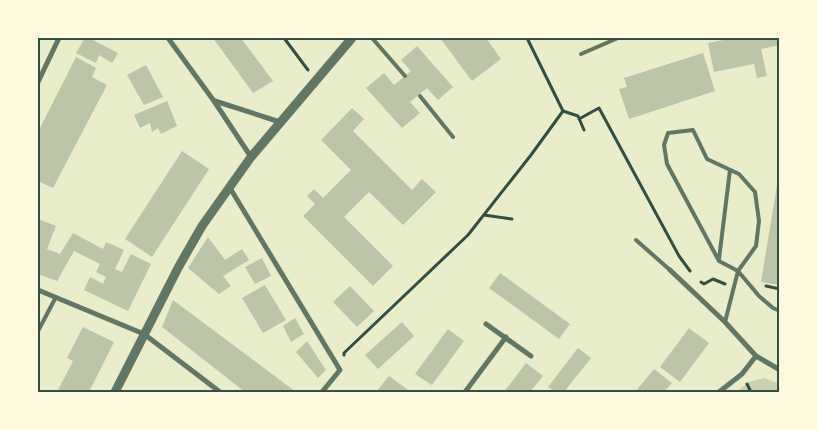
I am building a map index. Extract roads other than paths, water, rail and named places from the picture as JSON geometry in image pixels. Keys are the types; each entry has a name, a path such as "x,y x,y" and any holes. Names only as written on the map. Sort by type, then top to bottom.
{"street":[{"path":"38,82 58,38"},
{"path":"168,38 214,101 251,157"},
{"path":"115,392 178,268 202,226 251,157 352,38"},
{"path":"214,101 280,122"},
{"path":"230,188 340,370 322,392"},
{"path":"670,270 756,356 780,370"},
{"path":"38,290 144,334 220,392"},
{"path":"486,324 531,356"},
{"path":"465,392 506,337"},
{"path":"719,392 742,374 756,356"}],"lane":[{"path":"372,38 405,76"},
{"path":"581,54 618,38"},
{"path":"420,96 453,137"},
{"path":"724,322 738,271 756,246 759,221 756,192 739,174 707,159 693,130 668,133 664,145 667,164 719,261 738,271 759,296 773,308 780,311"},
{"path":"719,261 730,170"},
{"path":"636,240 670,270"},
{"path":"38,331 56,297"}]}
